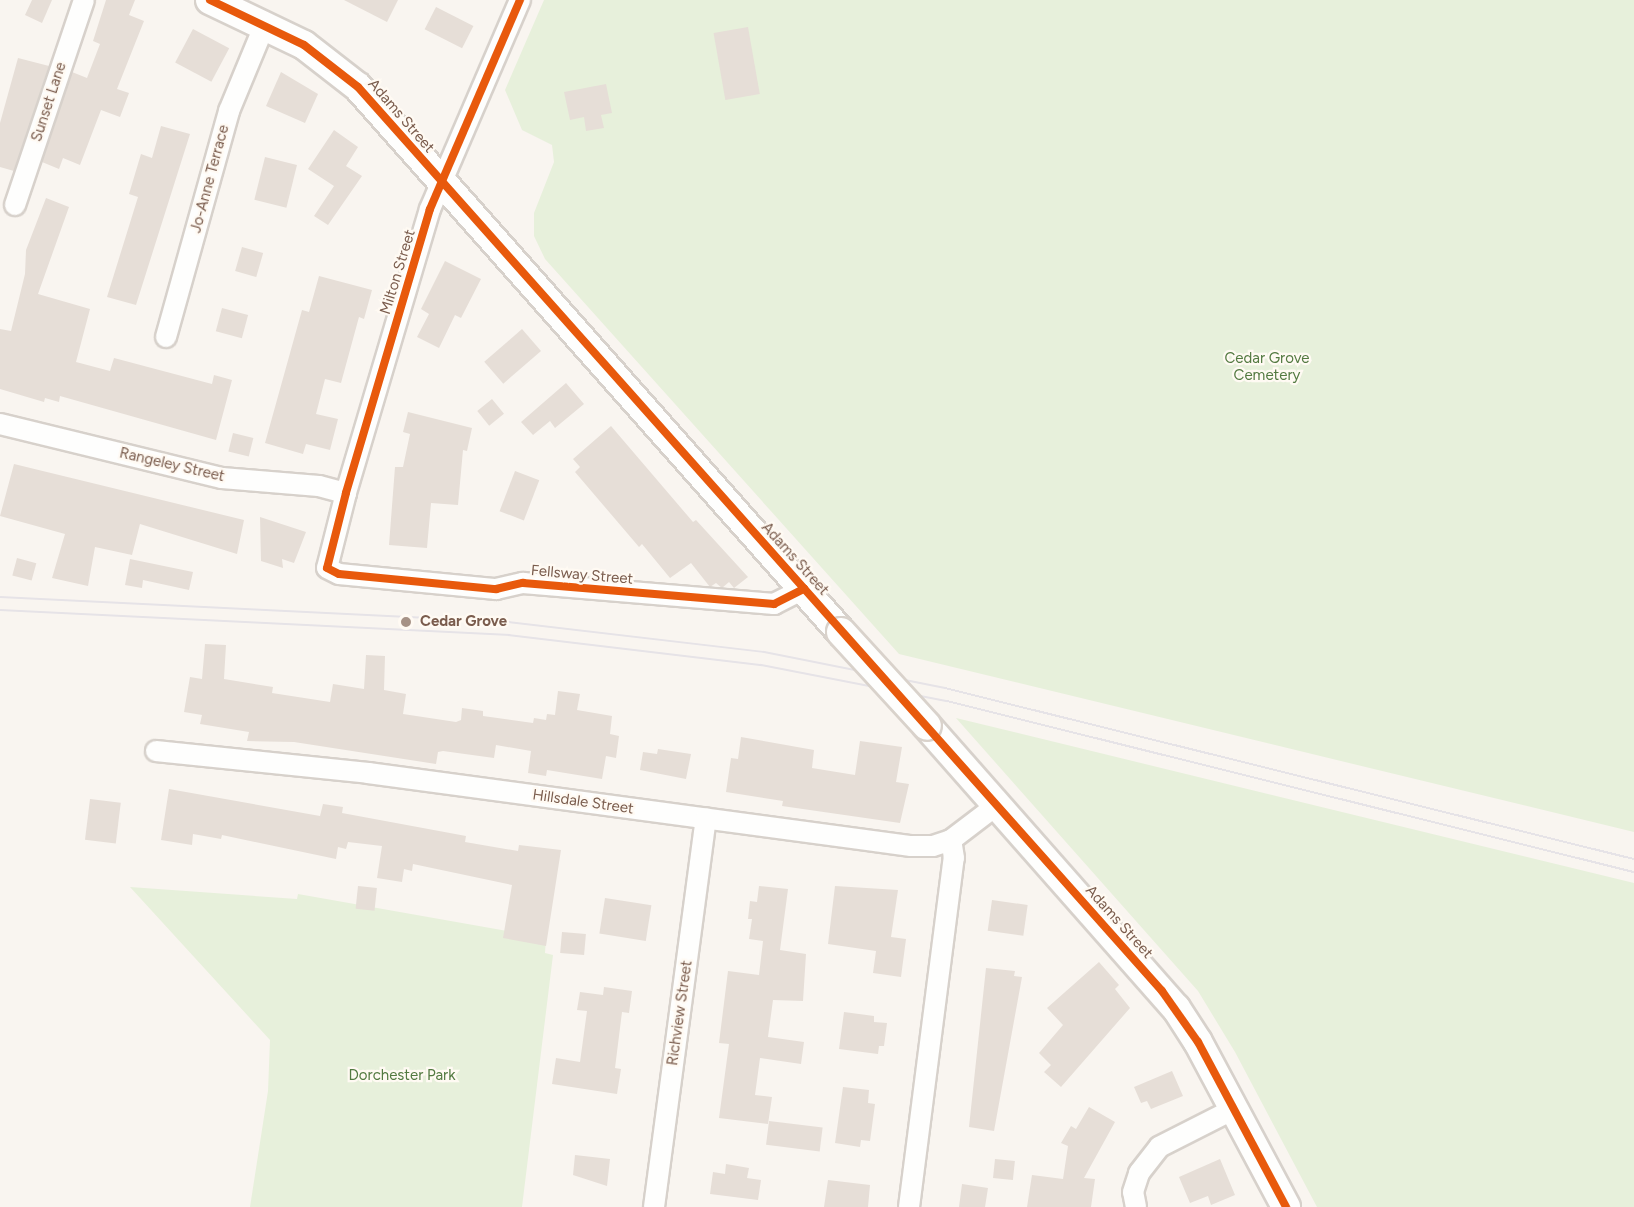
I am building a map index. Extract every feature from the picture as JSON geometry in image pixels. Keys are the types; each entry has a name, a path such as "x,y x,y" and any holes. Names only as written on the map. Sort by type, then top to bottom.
{"main road":[{"name":"Adams Street","path":"210,0 265,24 304,45 342,72 927,726 1176,1008 1234,1109 1286,1207"}],"street":[{"name":"Sunset Lane","path":"15,205 84,0"},
{"name":"Milton Street","path":"328,561 346,493 441,182 520,0"},
{"name":"Jo-Anne Terrace","path":"166,337 229,111 265,24"},
{"name":"Rangeley Street","path":"0,424 222,478 319,486 346,493"},
{"name":"Fellsway Street","path":"328,561 327,568 339,574 496,589 523,583 774,604 804,589"},
{"name":"Hillsdale Street","path":"156,751 368,773 911,846 933,846 951,840 997,806"},
{"name":"Richview Street","path":"654,1207 706,818"},
{"path":"909,1207 954,858 951,840"},
{"path":"1136,1207 1135,1183 1151,1155 1167,1141 1234,1109"}],"green space":[{"name":"Cedar Grove Cemetery","path":"544,0 1634,0 1634,832 899,654 545,259 534,236 534,213 554,162 552,145 522,130 505,90"},
{"path":"956,718 1634,883 1634,1207 1317,1207 1235,1052 1198,991"},
{"name":"Dorchester Park","path":"130,887 297,899 298,894 546,938 545,953 553,955 522,1207 250,1207 268,1091 270,1040"}],"building":[{"path":"32,0 52,0 42,23 25,15"},
{"path":"106,0 135,0 129,15 144,21 117,89 129,93 120,117 101,110 80,165 63,158 59,169 42,162 72,72 87,78 100,44 93,41"},
{"path":"344,0 398,0 387,22"},
{"path":"436,7 473,26 462,48 425,29"},
{"path":"748,27 760,94 725,100 714,33"},
{"path":"193,29 229,48 211,82 175,63"},
{"path":"18,58 49,66 14,171 0,167 0,123"},
{"path":"281,72 318,94 305,123 266,106"},
{"path":"606,84 612,113 601,115 604,128 586,131 584,117 570,120 564,92"},
{"path":"161,126 190,134 136,305 107,297 138,197 129,194 141,154 152,158"},
{"path":"334,130 358,147 346,166 362,176 328,225 314,216 334,186 308,169"},
{"path":"265,157 297,165 286,208 254,200"},
{"path":"46,198 69,207 38,294 90,309 76,362 110,371 114,358 212,384 214,375 232,380 216,440 60,396 59,402 45,398 44,402 0,389 0,329 11,331 25,274 26,250"},
{"path":"242,247 263,253 256,277 235,271"},
{"path":"445,261 481,279 461,318 455,315 439,348 417,337 429,314 421,309"},
{"path":"319,276 372,290 364,319 359,317 341,383 325,379 316,414 338,419 330,450 306,444 303,454 265,443 302,310 309,312"},
{"path":"222,308 248,315 242,338 216,331"},
{"path":"522,329 541,351 503,384 484,362"},
{"path":"566,383 584,404 555,428 550,421 533,435 521,422"},
{"path":"492,399 504,414 489,426 477,411"},
{"path":"408,412 472,428 467,451 463,450 458,505 431,503 427,548 389,545 395,467 403,467 410,434 403,432"},
{"path":"611,426 693,522 696,520 748,577 734,588 729,582 722,588 716,583 710,587 691,563 670,578 642,544 639,547 575,472 580,467 573,459"},
{"path":"233,433 253,438 249,457 228,451"},
{"path":"14,464 244,520 237,554 140,524 132,555 95,547 88,586 52,578 65,534 0,516"},
{"path":"515,471 539,480 524,520 500,511"},
{"path":"260,517 306,532 294,563 282,559 283,568 261,561"},
{"path":"17,558 36,563 32,581 12,575"},
{"path":"130,559 193,572 189,590 143,580 142,588 125,585"},
{"path":"205,644 226,645 224,679 273,687 272,693 330,702 333,684 364,689 366,655 385,656 384,690 406,694 403,714 456,722 461,720 462,708 483,711 483,716 533,723 534,718 546,720 547,714 555,715 558,691 580,694 577,710 612,716 610,734 619,736 616,758 606,756 602,779 547,770 546,776 528,773 531,751 496,745 494,758 443,751 438,752 436,764 294,742 247,741 249,732 200,724 202,715 184,712 190,677 202,679"},
{"path":"741,737 814,750 812,768 855,775 860,741 902,747 896,782 909,784 900,823 782,806 783,801 726,792 731,758 738,759"},
{"path":"658,749 691,754 686,779 640,770 643,752 657,754"},
{"path":"169,789 320,816 323,804 343,807 342,813 466,836 465,842 518,851 519,845 561,850 546,946 503,938 512,885 413,864 412,871 404,869 402,882 377,878 382,846 348,842 346,849 338,847 336,859 222,835 221,839 193,834 192,845 161,840"},
{"path":"90,799 121,803 116,843 85,840"},
{"path":"358,886 377,888 374,911 356,909"},
{"path":"759,886 788,889 780,950 806,954 803,1001 773,1000 768,1037 804,1042 801,1064 760,1058 755,1095 772,1097 768,1124 719,1118 729,1044 719,1043 728,971 759,975 763,941 749,939 752,919 748,919 750,901 757,902"},
{"path":"835,886 898,890 891,937 906,939 901,977 873,973 876,951 828,944"},
{"path":"605,898 651,905 646,941 599,934"},
{"path":"992,900 1028,905 1023,936 988,931"},
{"path":"562,932 586,934 584,955 560,953"},
{"path":"1099,962 1119,985 1115,989 1130,1008 1061,1087 1044,1072 1051,1065 1039,1053 1063,1025 1047,1008"},
{"path":"986,968 1015,971 1014,976 1022,977 994,1131 969,1127"},
{"path":"604,987 632,991 629,1013 622,1012 615,1068 621,1069 617,1094 552,1084 556,1058 580,1062 587,1011 577,1010 580,992 603,995"},
{"path":"844,1012 874,1016 874,1022 887,1023 884,1046 879,1046 878,1054 839,1049"},
{"path":"1172,1071 1183,1096 1151,1109 1147,1101 1141,1103 1134,1087"},
{"path":"843,1087 869,1090 868,1103 875,1104 870,1141 861,1140 860,1147 835,1143"},
{"path":"1089,1107 1115,1122 1084,1178 1095,1179 1091,1207 1027,1207 1032,1175 1063,1179 1068,1146 1061,1143 1071,1126 1076,1129"},
{"path":"769,1121 823,1128 820,1151 766,1145"},
{"path":"575,1155 610,1159 607,1186 573,1175"},
{"path":"995,1159 1015,1161 1013,1180 993,1178"},
{"path":"1220,1159 1235,1195 1211,1205 1208,1196 1190,1203 1179,1177"},
{"path":"726,1164 749,1168 747,1178 761,1180 758,1200 710,1194 713,1172 725,1174"},
{"path":"828,1180 870,1185 868,1207 824,1207"},
{"path":"962,1184 988,1188 985,1207 959,1207"}],"tram line":[{"path":"0,597 509,622 764,652 945,688 1634,859"},
{"path":"0,610 509,635 761,665 947,701 1634,872"}],"cycle path":[{"path":"210,0 304,45 358,87 1162,991 1198,1042 1286,1207"},
{"path":"520,0 430,209 346,493 327,568 339,574 496,589 523,583 774,604 804,589"}],"place":[{"name":"Cedar Grove","path":"406,622"}]}
